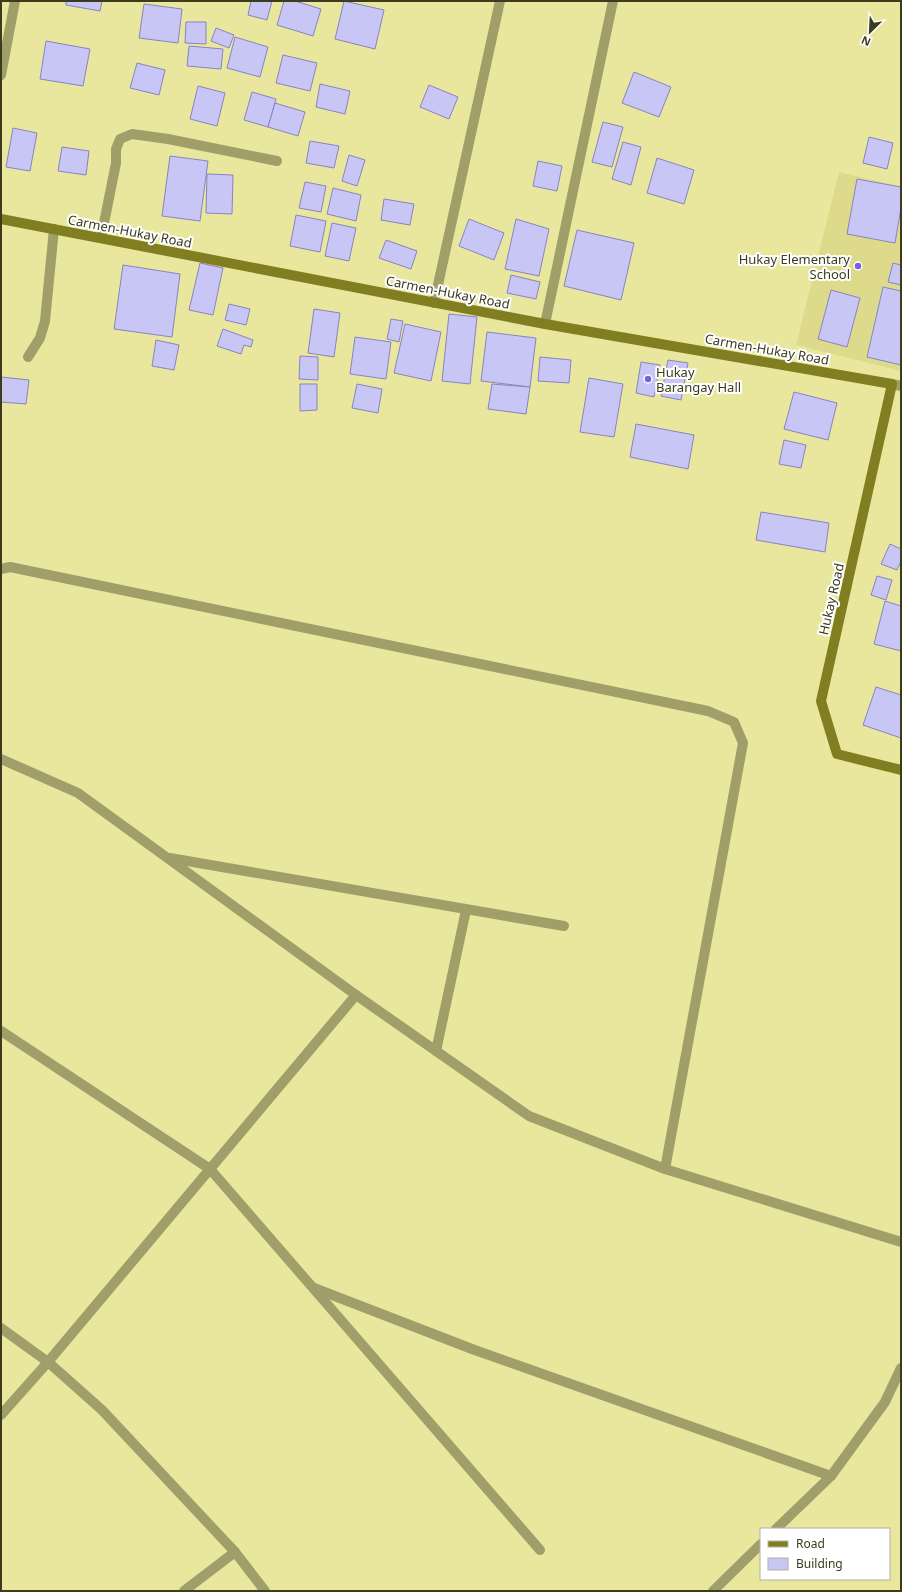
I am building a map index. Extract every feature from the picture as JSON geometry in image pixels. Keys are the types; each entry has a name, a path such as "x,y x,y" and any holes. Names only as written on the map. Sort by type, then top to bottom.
{"street":[{"path":"1,75 15,1"},
{"path":"434,303 500,1"},
{"path":"545,324 613,1"},
{"path":"101,238 116,163 116,149 120,139 132,134 161,138 277,161"},
{"name":"Carmen-Hukay Road","path":"1,218 545,324 896,385"},
{"path":"28,357 40,338 45,321 54,229"},
{"name":"Hukay Road","path":"896,385 821,701 837,754 901,770"},
{"path":"1,569 10,567 708,711 734,722 743,743 665,1169"},
{"path":"1,759 78,793 356,995 529,1116 665,1169 901,1242"},
{"path":"168,858 564,926"},
{"path":"436,1051 466,910"},
{"path":"1,1415 48,1362 356,995"},
{"path":"1,1031 210,1169 540,1550"},
{"path":"312,1286 472,1349 831,1476"},
{"path":"1,1328 48,1362 102,1410 235,1552 265,1591"},
{"path":"777,1528 831,1476 885,1402 901,1368"},
{"path":"713,1591 760,1545"},
{"path":"184,1591 235,1552"}],"shaded area":[{"name":"Hukay Elementary School","path":"839,172 901,187 901,371 796,345"}],"building":[{"path":"66,1 102,1 100,11 66,5"},
{"path":"251,1 272,1 267,20 248,15"},
{"path":"284,1 295,1 321,9 313,36 277,25"},
{"path":"344,1 384,10 375,49 335,39"},
{"path":"144,4 182,9 178,43 139,38"},
{"path":"186,22 206,22 206,44 185,43"},
{"path":"216,28 234,35 229,48 211,41"},
{"path":"235,37 268,47 260,77 227,68"},
{"path":"46,41 90,49 83,86 40,79"},
{"path":"189,46 223,49 221,69 187,66"},
{"path":"283,55 317,63 310,91 276,83"},
{"path":"137,63 165,70 159,95 130,88"},
{"path":"634,72 671,87 659,117 622,103"},
{"path":"320,84 350,91 345,114 316,107"},
{"path":"429,85 458,97 449,119 420,107"},
{"path":"198,86 225,93 217,126 190,119"},
{"path":"252,92 276,99 268,127 244,120"},
{"path":"275,103 305,112 298,136 268,127"},
{"path":"603,122 623,127 612,167 592,162"},
{"path":"13,128 37,133 30,171 6,167"},
{"path":"869,137 893,143 887,169 863,163"},
{"path":"310,141 339,146 334,168 306,163"},
{"path":"623,142 641,147 631,185 612,179"},
{"path":"62,147 89,151 86,175 58,171"},
{"path":"349,155 365,160 357,186 342,181"},
{"path":"170,156 208,161 200,221 162,216"},
{"path":"657,158 694,170 684,204 647,193"},
{"path":"538,161 562,166 557,191 533,186"},
{"path":"207,174 233,175 232,214 206,213"},
{"path":"857,179 901,187 901,208 895,243 847,234"},
{"path":"305,182 326,186 321,212 299,208"},
{"path":"333,188 361,195 356,221 327,214"},
{"path":"384,199 414,204 410,225 381,220"},
{"path":"296,215 326,221 320,252 290,246"},
{"path":"469,219 504,233 494,260 459,246"},
{"path":"516,219 549,229 539,276 505,269"},
{"path":"332,223 356,228 349,261 325,256"},
{"path":"577,230 634,243 621,300 564,286"},
{"path":"386,240 417,251 411,269 379,258"},
{"path":"200,263 223,268 213,315 189,310"},
{"path":"893,263 901,265 901,285 888,282"},
{"path":"123,265 180,274 172,337 114,329"},
{"path":"511,275 540,282 536,299 507,293"},
{"path":"883,287 901,291 901,365 867,357"},
{"path":"831,290 860,298 847,347 818,339"},
{"path":"229,304 250,309 246,325 225,320"},
{"path":"314,309 340,313 334,357 308,353"},
{"path":"449,314 477,317 470,384 442,381"},
{"path":"391,319 403,321 399,342 387,339"},
{"path":"405,324 441,332 431,381 394,373"},
{"path":"223,329 253,340 251,347 244,345 241,354 217,346"},
{"path":"487,332 536,338 530,387 481,381"},
{"path":"355,337 391,342 386,379 350,374"},
{"path":"156,340 179,345 174,370 152,366"},
{"path":"300,356 318,357 318,380 299,379"},
{"path":"540,357 571,360 569,383 538,381"},
{"path":"668,360 688,363 681,400 661,396"},
{"name":"Hukay Barangay Hall","path":"641,362 660,365 654,397 636,393"},
{"path":"1,377 29,380 26,404 1,402"},
{"path":"589,378 623,384 614,437 580,432"},
{"path":"300,384 317,384 317,410 300,411"},
{"path":"357,384 382,389 378,413 352,408"},
{"path":"492,384 530,387 526,414 488,409"},
{"path":"794,392 837,403 828,440 784,429"},
{"path":"636,424 694,435 688,469 630,457"},
{"path":"784,440 806,445 801,468 779,464"},
{"path":"761,512 829,523 825,552 756,540"},
{"path":"890,544 901,549 901,561 897,570 881,564"},
{"path":"877,576 892,580 886,600 871,595"},
{"path":"885,601 901,606 901,651 874,644"},
{"path":"876,687 901,695 901,738 863,725"}],"place":[{"name":"Hukay Elementary School","path":"858,266"},
{"name":"Hukay Barangay Hall","path":"648,379"}]}
